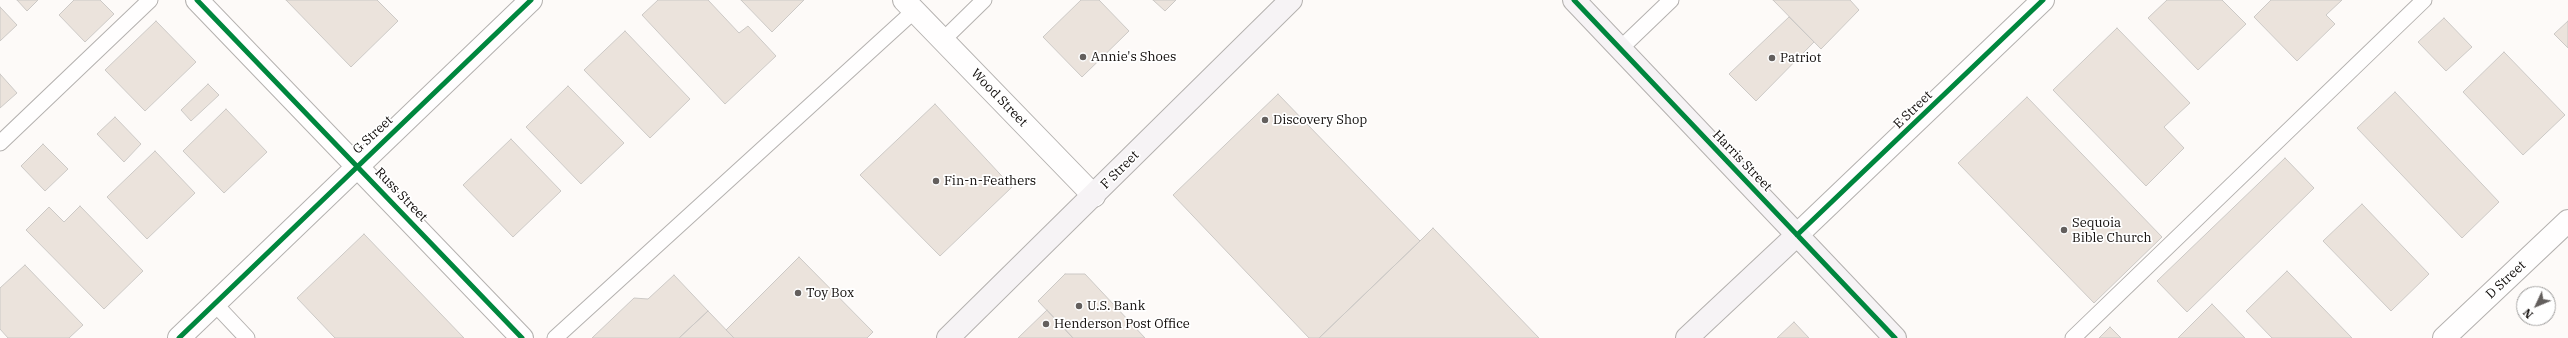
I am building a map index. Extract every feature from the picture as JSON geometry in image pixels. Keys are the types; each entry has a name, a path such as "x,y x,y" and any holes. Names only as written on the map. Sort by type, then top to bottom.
{"main road":[{"name":"F Street","path":"948,338 1094,196 1291,0"},
{"name":"Harris Street","path":"1574,0 1895,338"},
{"name":"E Street","path":"1688,338 1797,235"}],"street":[{"name":"Russ Street","path":"197,0 522,338"},
{"name":"G Street","path":"179,338 312,212 357,165 531,0"},
{"name":"E Street","path":"1797,235 2043,0"},
{"name":"Wood Street","path":"909,5 1094,196"},
{"name":"D Street","path":"2444,338 2568,221"}],"lane":[{"path":"0,143 150,0"},
{"path":"943,40 984,0"},
{"path":"1620,49 1671,0"},
{"path":"2073,338 2424,0"},
{"path":"555,338 909,5"},
{"path":"215,304 247,338"}],"building":[{"path":"17,0 38,0 27,11"},
{"path":"74,0 100,0 114,14 85,42 59,15"},
{"path":"286,0 377,0 398,21 351,67"},
{"path":"658,0 708,0 739,33 748,26 776,56 725,104 642,15"},
{"path":"741,0 804,0 772,32"},
{"name":"Annie's Shoes","path":"1081,0 1099,0 1129,31 1082,77 1043,37"},
{"path":"1153,0 1176,0 1165,11"},
{"path":"1773,0 1850,0 1859,10 1821,49"},
{"path":"2167,0 2222,0 2246,24 2198,70 2148,18"},
{"path":"2271,0 2342,0 2326,15 2335,24 2297,61 2254,17"},
{"path":"0,7 17,25 0,41"},
{"name":"Patriot","path":"1789,17 1814,42 1756,101 1729,74"},
{"path":"2444,18 2472,47 2446,71 2418,42"},
{"path":"156,21 196,62 145,111 105,70"},
{"path":"2568,21 2568,48 2554,34"},
{"path":"2117,28 2190,103 2164,127 2184,148 2146,186 2053,90"},
{"path":"625,31 690,99 650,138 584,70"},
{"path":"2504,52 2565,115 2523,155 2463,92"},
{"path":"0,74 17,93 0,108"},
{"path":"208,84 219,95 191,121 181,110"},
{"path":"568,86 624,143 581,184 526,127"},
{"path":"2395,92 2499,202 2462,238 2357,128"},
{"path":"1278,94 1420,241 1319,338 1309,338 1173,195"},
{"path":"2027,97 2162,237 2094,303 1958,163"},
{"name":"Fin-n-Feathers","path":"935,104 1012,187 940,256 860,175"},
{"path":"226,109 267,152 224,193 183,151"},
{"path":"115,117 141,144 124,162 97,134"},
{"path":"511,139 561,191 513,237 463,185"},
{"path":"43,144 68,169 45,191 21,166"},
{"path":"155,151 195,193 147,239 107,197"},
{"path":"2285,158 2314,188 2187,312 2157,281"},
{"path":"2362,204 2429,274 2391,311 2323,241"},
{"path":"80,206 143,271 104,309 26,230 49,207 64,222"},
{"path":"1433,228 1539,338 1319,338 1420,241"},
{"path":"364,234 464,338 335,338 297,298"},
{"name":"Toy Box","path":"799,257 873,332 867,338 734,338 726,330"},
{"path":"25,265 83,325 69,338 8,338 0,329 0,288"},
{"path":"2287,271 2352,338 2272,338 2246,311"},
{"name":"U.S. Bank","path":"1065,274 1085,274 1145,338 1073,338 1038,301"},
{"path":"674,275 708,311 679,338 592,338 634,298 648,299"},
{"path":"2212,304 2245,338 2178,338"},
{"name":"Henderson Post Office","path":"1047,310 1073,338 1018,338"},
{"path":"708,311 734,338 679,338"},
{"path":"1794,322 1809,338 1777,338"},
{"path":"2110,327 2121,338 2099,338"}],"cycle path":[{"path":"197,0 522,338"},
{"path":"179,338 531,0"},
{"path":"1574,0 1895,338"},
{"path":"1797,235 2043,0"}],"place":[{"name":"Annie's Shoes","path":"1083,57"},
{"name":"Patriot","path":"1772,58"},
{"name":"Discovery Shop","path":"1265,120"},
{"name":"Fin-n-Feathers","path":"936,181"},
{"name":"Sequoia Bible Church","path":"2064,230"},
{"name":"Toy Box","path":"798,293"},
{"name":"U.S. Bank","path":"1079,306"},
{"name":"Henderson Post Office","path":"1046,324"}]}
